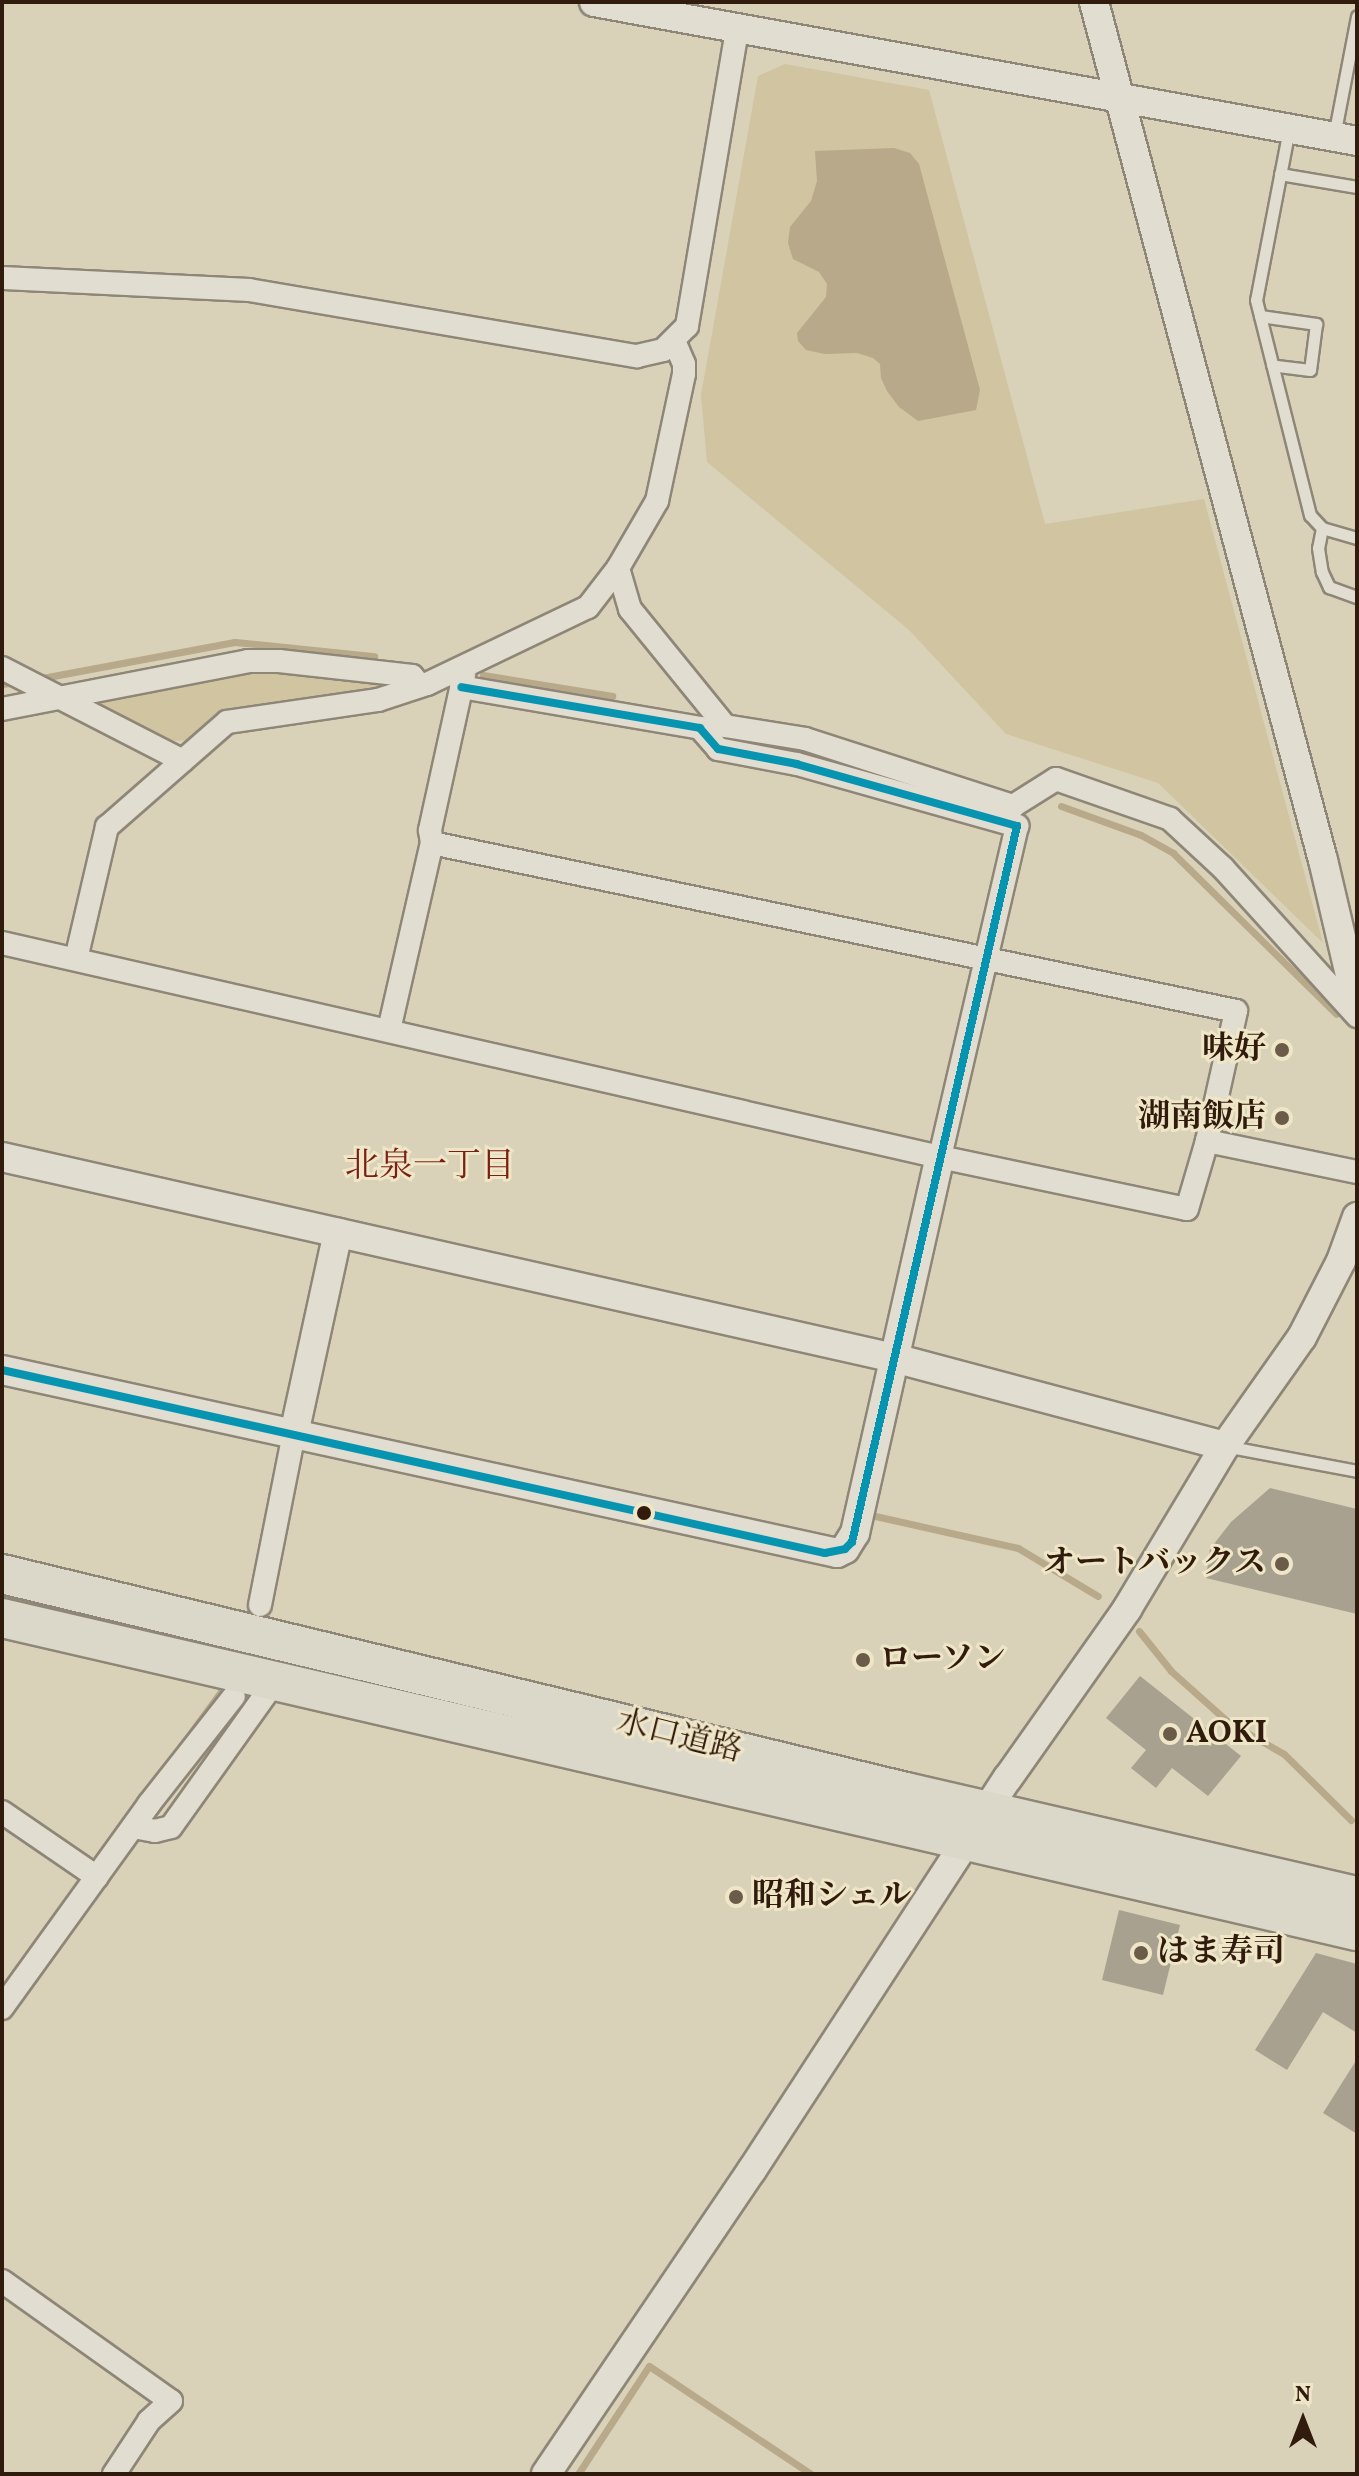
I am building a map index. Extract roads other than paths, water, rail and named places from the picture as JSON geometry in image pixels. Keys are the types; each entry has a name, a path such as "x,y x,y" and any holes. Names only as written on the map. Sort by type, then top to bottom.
{"highway":[{"name":"水口道路","path":"2,1574 976,1825 1357,1931"},
{"name":"水口道路","path":"2,1618 275,1681 976,1825 1357,1896"}],"street":[{"path":"594,2 1345,139"},
{"path":"1094,2 1323,860 1357,1005"},
{"path":"2,278 249,290 637,356 663,350 687,326 737,29"},
{"path":"76,959 107,827 227,722 378,700 463,676 588,607 645,527 665,476 684,374 684,364 674,341"},
{"path":"618,568 630,609 725,726 805,739 1013,806 1056,779 1170,819 1223,868 1357,1016"},
{"path":"2,709 50,693 248,661 279,661 412,676 421,686"},
{"path":"7,670 183,761"},
{"path":"2,1370 837,1553 845,1549 855,1533 1017,826 797,764 718,749 700,728 463,676"},
{"path":"389,1030 432,843 430,830 463,676"},
{"path":"736,752 740,728"},
{"path":"2,943 940,1157 1187,1209 1207,1141 1236,1011 432,843"},
{"path":"1207,1141 1357,1172"},
{"path":"2,1157 894,1358 1225,1446"},
{"path":"546,2474 752,2170 976,1825 1127,1609 1225,1446 1302,1337 1341,1261 1357,1217"},
{"path":"260,1605 338,1233"},
{"path":"133,1827 155,1831 171,1827 275,1681"},
{"path":"2,2008 133,1827 234,1696"},
{"path":"2,1812 97,1877"},
{"path":"2,2281 171,2401 149,2421 114,2474"}],"lane":[{"path":"1345,139 1357,16"},
{"path":"1289,129 1256,300 1310,515 1322,528 1357,538"},
{"path":"1280,174 1357,187"},
{"path":"1260,316 1316,324 1310,370 1272,365"},
{"path":"1322,528 1318,548 1325,580 1329,587 1357,597"},
{"path":"1225,1446 1357,1471"}],"waterway":[{"path":"37,679 235,642 374,656"},
{"path":"483,675 612,696"},
{"path":"2,684 17,682"},
{"path":"1061,806 1141,835 1173,853 1336,1014"},
{"path":"875,1516 1018,1548 1098,1596"},
{"path":"1139,1631 1171,1671 1228,1722 1284,1754 1351,1820"},
{"path":"178,1750 228,1682"},
{"path":"578,2474 649,2366 811,2474"}],"place":[{"name":"味好","path":"1282,1050"},
{"name":"湖南飯店","path":"1282,1118"},
{"name":"オートバックス","path":"1282,1564"},
{"name":"ローソン","path":"863,1660"},
{"name":"AOKI","path":"1170,1734"},
{"name":"昭和シェル","path":"736,1897"},
{"name":"はま寿司","path":"1141,1953"}],"district":[{"name":"北泉一丁目","path":"430,1168"}]}
